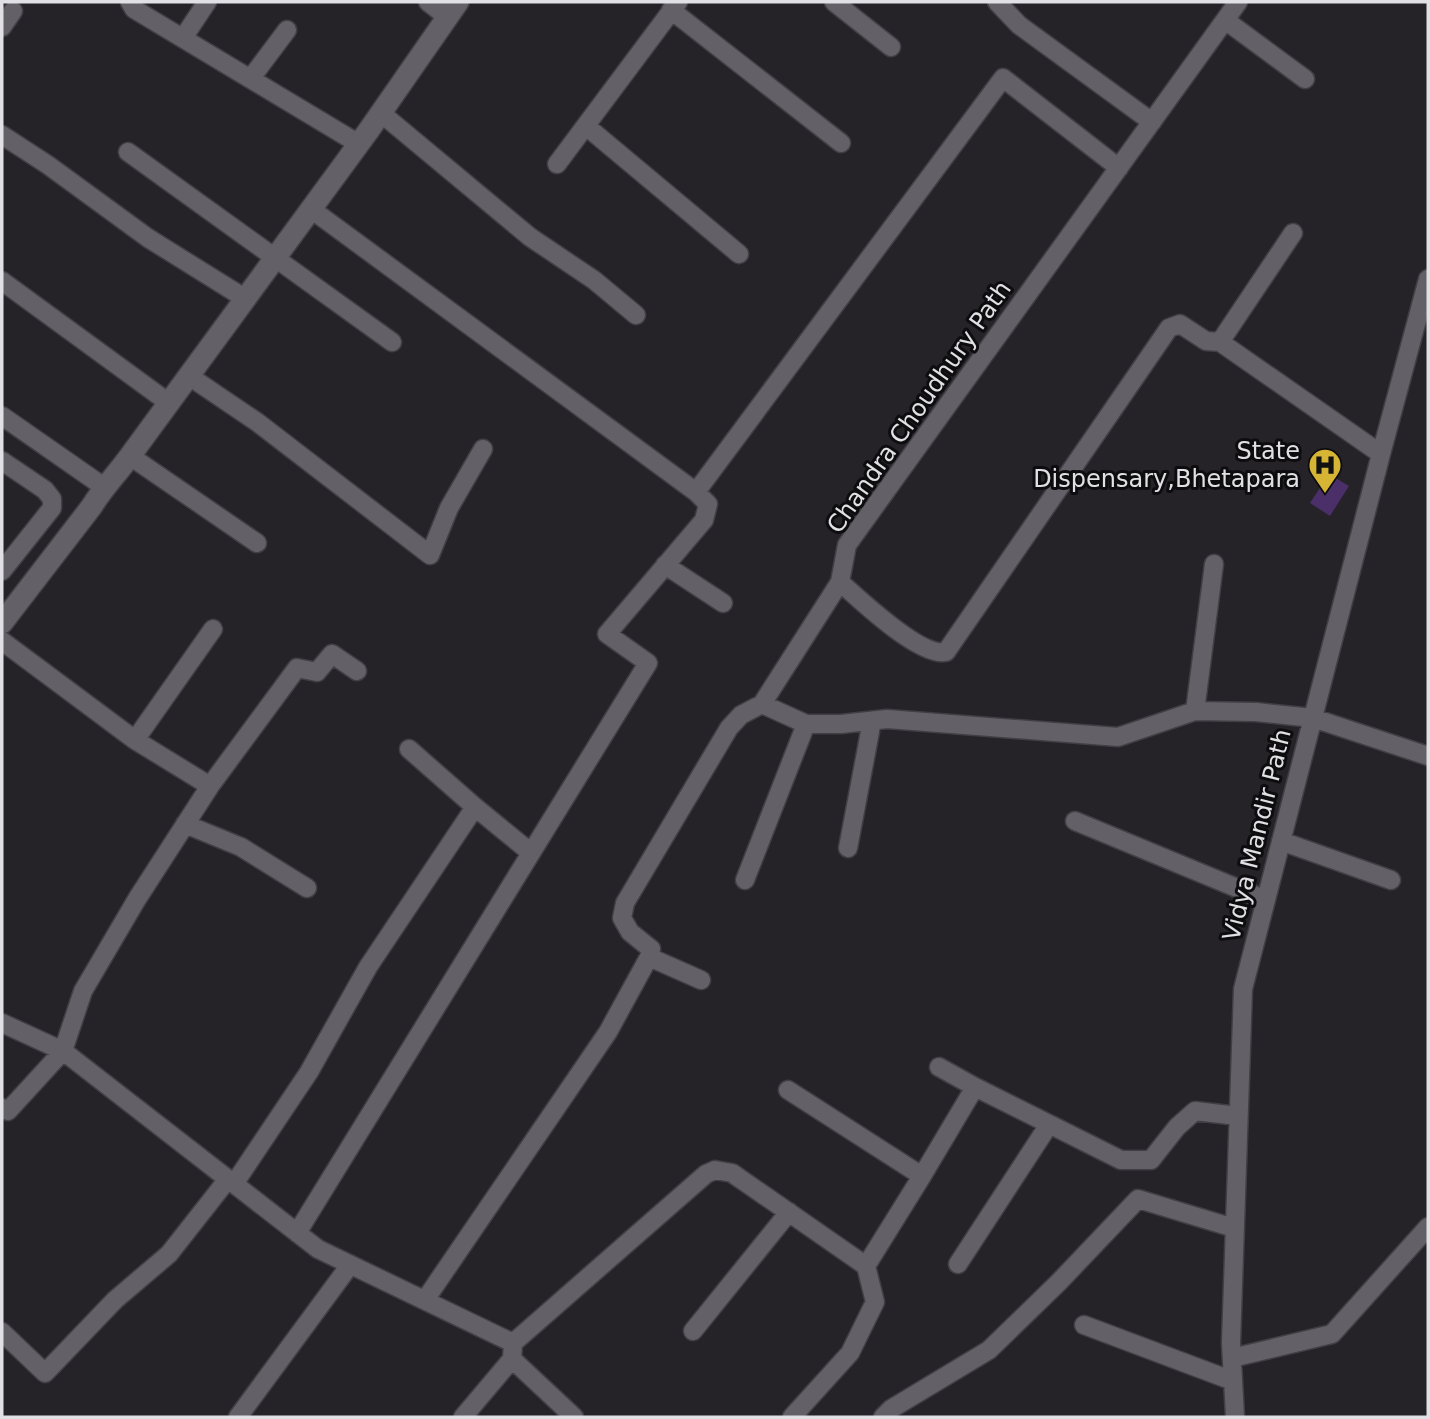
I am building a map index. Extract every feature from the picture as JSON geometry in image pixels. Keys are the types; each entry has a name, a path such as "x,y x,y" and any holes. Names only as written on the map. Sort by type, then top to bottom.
{"street":[{"path":"130,2 134,9 359,144"},
{"path":"183,38 206,2"},
{"path":"6,609 92,506 104,486 115,478 359,144 453,9 428,2"},
{"path":"834,2 891,47"},
{"path":"997,2 1020,25 1152,122"},
{"name":"Chandra Choudhury Path","path":"762,704 840,582 847,545 1238,2"},
{"path":"557,164 675,6 841,143"},
{"path":"2,27 13,10"},
{"path":"1225,20 1305,79"},
{"path":"251,78 288,30"},
{"path":"696,492 1003,78 1119,168"},
{"path":"381,113 530,237 594,280 636,315"},
{"path":"586,126 739,254"},
{"path":"2,135 148,238 246,299"},
{"path":"128,152 392,342"},
{"path":"297,1233 648,663 607,634 704,520 708,504 696,492 311,209"},
{"path":"1220,342 1293,233"},
{"name":"Vidya Mandir Path","path":"1235,1417 1232,1358 1234,1228 1243,989 1428,279"},
{"path":"2,281 169,403"},
{"path":"840,582 886,622 927,649 939,654 946,652 1169,328 1180,324 1206,341 1220,342 1381,454"},
{"path":"189,376 257,422 430,555 449,508 483,449"},
{"path":"2,416 104,486"},
{"path":"130,456 257,543"},
{"path":"2,461 45,490 52,499 52,508 2,571"},
{"path":"1195,711 1214,564"},
{"path":"665,565 723,603"},
{"path":"135,740 214,629"},
{"path":"2,641 135,740 210,786"},
{"path":"4,1116 63,1051 83,991 136,899 210,786 297,668 317,672 332,654 357,671"},
{"path":"425,1300 608,1032 649,957 651,949 630,932 622,918 625,903 729,728 741,715 762,704 806,724 841,724 887,719 1118,737 1195,711 1256,712 1313,718 1428,756"},
{"path":"848,848 872,721"},
{"path":"745,880 806,724"},
{"path":"409,749 530,852"},
{"path":"2,1332 45,1373 115,1300 169,1254 231,1182 309,1072 369,967 475,807"},
{"path":"1074,821 1266,900"},
{"path":"185,824 241,847 307,888"},
{"path":"1281,841 1391,880"},
{"path":"649,957 701,980"},
{"path":"2,1023 63,1051 318,1249 425,1300 513,1351 574,1417"},
{"path":"939,1067 1048,1126 1121,1160 1151,1160 1195,1111 1238,1116"},
{"path":"866,1266 975,1087"},
{"path":"788,1090 922,1176"},
{"path":"958,1264 1048,1126"},
{"path":"463,1417 513,1351 706,1174 715,1170 732,1173 866,1266 875,1302 850,1353 792,1417"},
{"path":"883,1417 891,1409 989,1350 1138,1199 1234,1228"},
{"path":"693,1331 789,1212"},
{"path":"1232,1358 1332,1334 1428,1227"},
{"path":"238,1417 350,1265"},
{"path":"1084,1325 1233,1381"}],"building":[{"path":"1329,474 1349,486 1330,516 1310,503"}],"place":[{"name":"State Dispensary,Bhetapara","path":"1325,495"}]}
